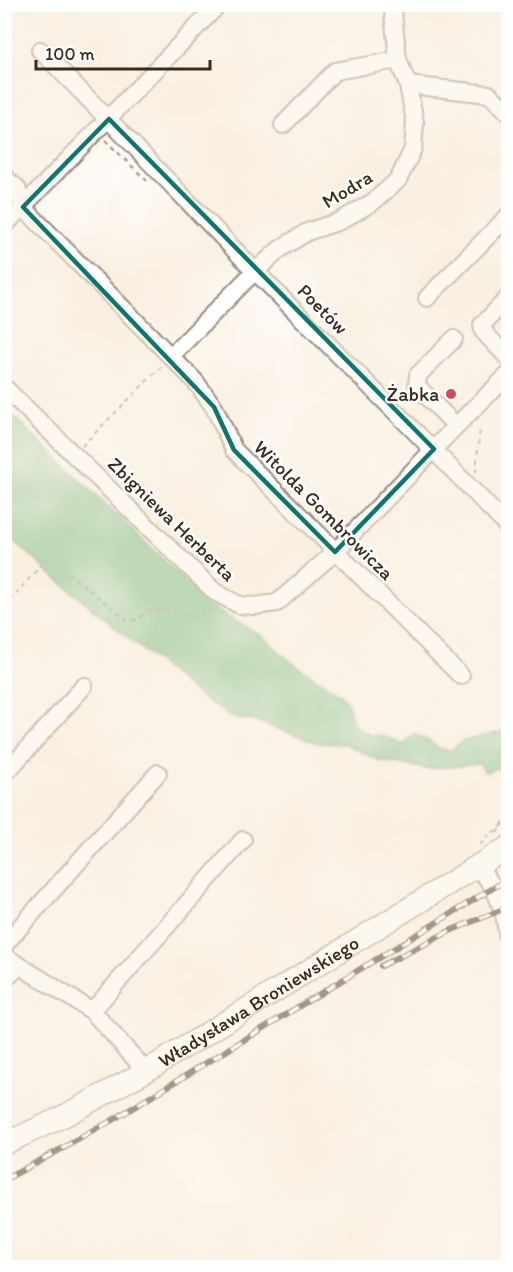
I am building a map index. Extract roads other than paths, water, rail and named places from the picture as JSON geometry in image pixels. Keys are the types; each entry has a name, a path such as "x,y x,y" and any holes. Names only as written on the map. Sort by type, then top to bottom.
{"main road":[{"name":"Władysława Broniewskiego","path":"4,1144 64,1116 146,1071 502,843"}],"street":[{"path":"4,226 219,4"},
{"name":"Modra","path":"256,272 279,249 307,232 340,221 373,202 398,180 413,149 415,122 408,85 398,60 392,4"},
{"name":"Poetów","path":"40,50 256,272 434,449 508,527"},
{"path":"283,125 334,71 398,60"},
{"path":"408,85 489,94 508,112"},
{"name":"Witolda Gombrowicza","path":"4,177 17,188 23,207 195,381 214,407 234,450 461,676"},
{"path":"427,298 508,216"},
{"path":"171,356 256,272"},
{"path":"508,298 482,325 483,331 508,358"},
{"path":"454,339 418,375 417,386 456,426"},
{"name":"Zbigniewa Herberta","path":"4,387 215,592 239,605 254,606 277,603 335,552 508,375"},
{"path":"4,775 84,686"},
{"path":"4,945 158,773"},
{"path":"92,1011 243,840"},
{"path":"476,858 506,913 508,939"},
{"path":"4,956 92,1011 146,1071"},
{"path":"4,980 20,966"}],"railway":[{"path":"4,1180 116,1118 508,879"},
{"path":"381,966 452,930 508,907"}],"place":[{"name":"Żabka","path":"451,394"}]}
